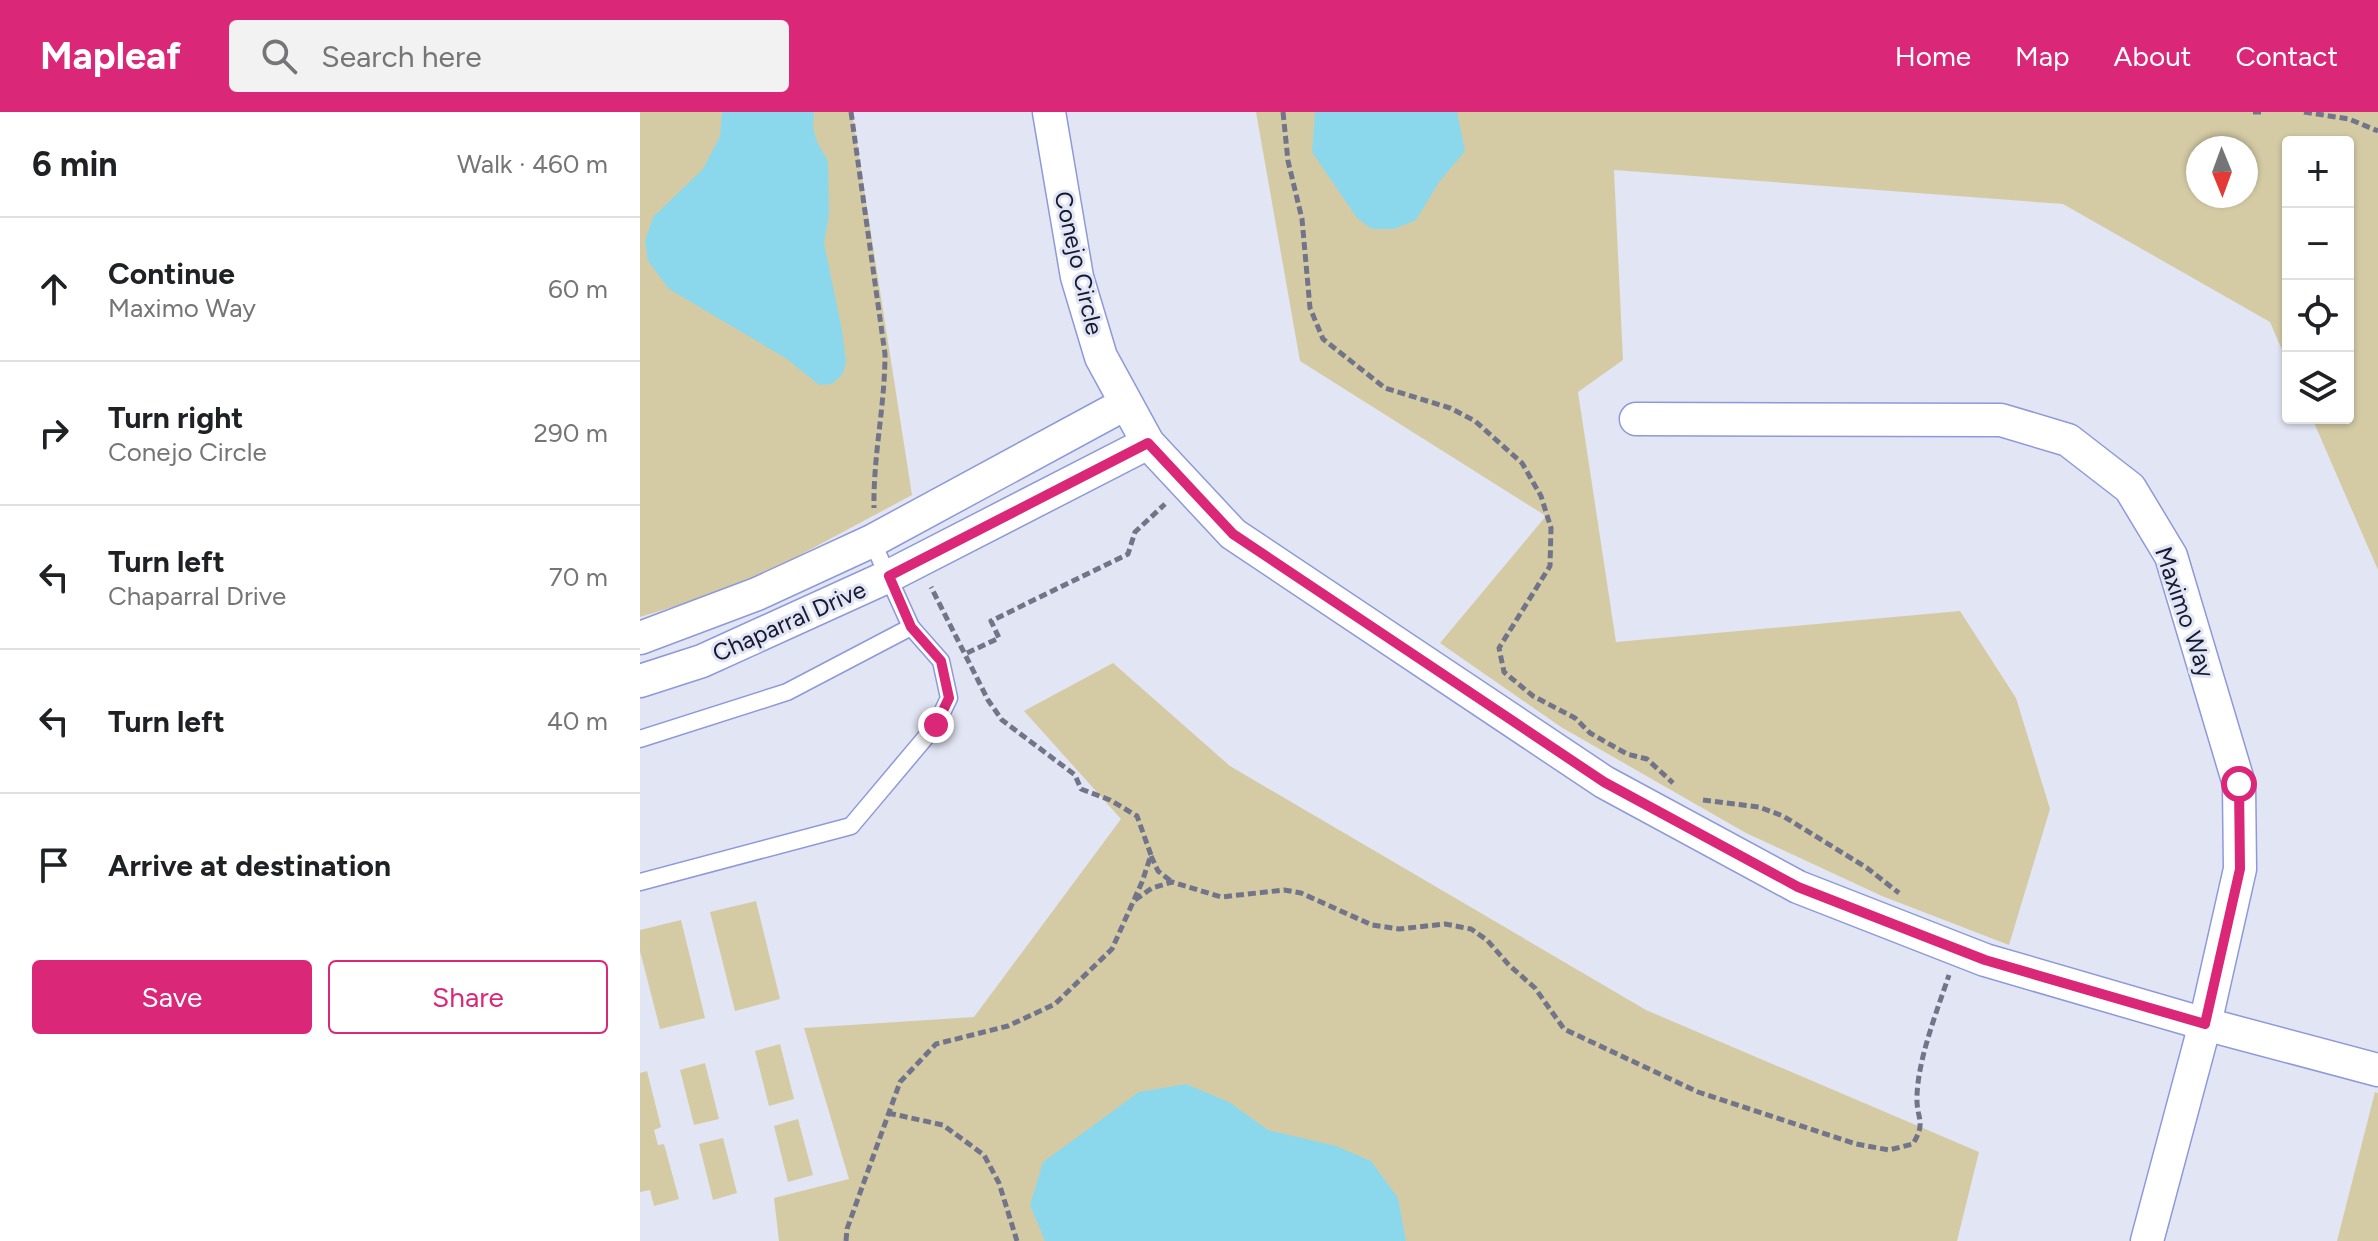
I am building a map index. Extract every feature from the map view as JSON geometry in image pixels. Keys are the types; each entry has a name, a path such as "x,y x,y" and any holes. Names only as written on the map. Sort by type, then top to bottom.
{"street":[{"name":"Conejo Circle","path":"1049,112 1077,277 1101,357 1148,443 1233,534 1604,782 1798,887 1999,965 2378,1070"},
{"name":"Chaparral Drive","path":"640,638 757,594 872,541 1125,404"},
{"name":"Maximo Way","path":"1636,419 2001,420 2068,440 2130,488 2171,556 2239,784 2240,869 2205,1024 2147,1241"},
{"name":"Chaparral Drive","path":"640,681 702,661 889,576 1148,443"}],"lane":[{"path":"640,882 851,826 936,725 949,698 941,661 911,627 872,541"},
{"path":"640,739 787,692 911,627"}],"path":[{"path":"1283,112 1288,161 1302,219 1310,308 1323,339 1385,388 1450,408 1475,421 1522,463 1541,496 1551,528 1550,566 1499,648 1504,672 1533,696 1575,718 1590,733 1627,754 1647,759 1677,787"},
{"path":"2253,112 2264,112"},
{"path":"2304,112 2349,119 2378,131"},
{"path":"967,653 999,638 991,621 1128,554 1135,532 1186,485"},
{"path":"1698,799 1759,807 1783,816 1867,868 1915,905 1923,916 1921,935"},
{"path":"1151,855 1158,871 1172,882 1221,897 1284,890 1301,893 1372,925 1399,929 1445,924 1471,929 1487,940 1535,988 1564,1029 1698,1092 1856,1144 1889,1150 1913,1144 1922,1128 1917,1097 1929,1037 1959,950"},
{"path":"1131,903 1152,888 1172,882"},
{"path":"888,1113 943,1125 984,1155 999,1183 1017,1241"}],"shaded area":[{"path":"640,112 852,112 912,495 744,585 640,617"},
{"path":"1256,112 2378,112 2378,570 2315,424 2354,424 2354,136 2282,136 2282,350 2270,322 2063,204 1614,170 1623,360 1578,392 1616,642 1960,611 2016,698 2050,809 2009,945 1882,896 1746,833 1561,727 1440,643 1546,516 1300,361"},
{"path":"1113,663 1230,766 1646,1010 1979,1152 1957,1241 779,1241 774,1198 849,1179 804,1028 974,1017 1121,819 1024,711"},
{"path":"756,901 780,999 735,1011 710,912"},
{"path":"681,920 705,1018 660,1029 640,951 640,930"},
{"path":"780,1044 794,1099 769,1106 755,1051"},
{"path":"705,1063 719,1119 694,1125 680,1070"},
{"path":"647,1071 661,1127 654,1130 658,1145 664,1144 679,1199 654,1206 650,1190 640,1192 640,1073"},
{"path":"2375,1092 2378,1093 2378,1241 2337,1241"},
{"path":"798,1119 813,1175 788,1182 774,1126"},
{"path":"723,1138 737,1193 713,1200 699,1144"}],"water":[{"path":"722,112 814,112 813,127 817,142 828,161 829,215 824,243 846,363 842,375 832,384 819,385 787,359 669,289 648,261 645,241 653,217 703,169 720,136"},
{"path":"1315,112 1457,112 1465,151 1439,182 1416,220 1394,229 1372,229 1357,218 1312,152"},
{"path":"1186,1084 1229,1102 1268,1130 1336,1146 1371,1161 1398,1198 1406,1241 1045,1241 1030,1205 1043,1162 1139,1092"}],"route":[{"path":"936,725 949,698 941,661 911,627 889,576 1148,443 1233,534 1604,782 1798,887 1985,960 2205,1024 2240,869 2239,784"}]}
